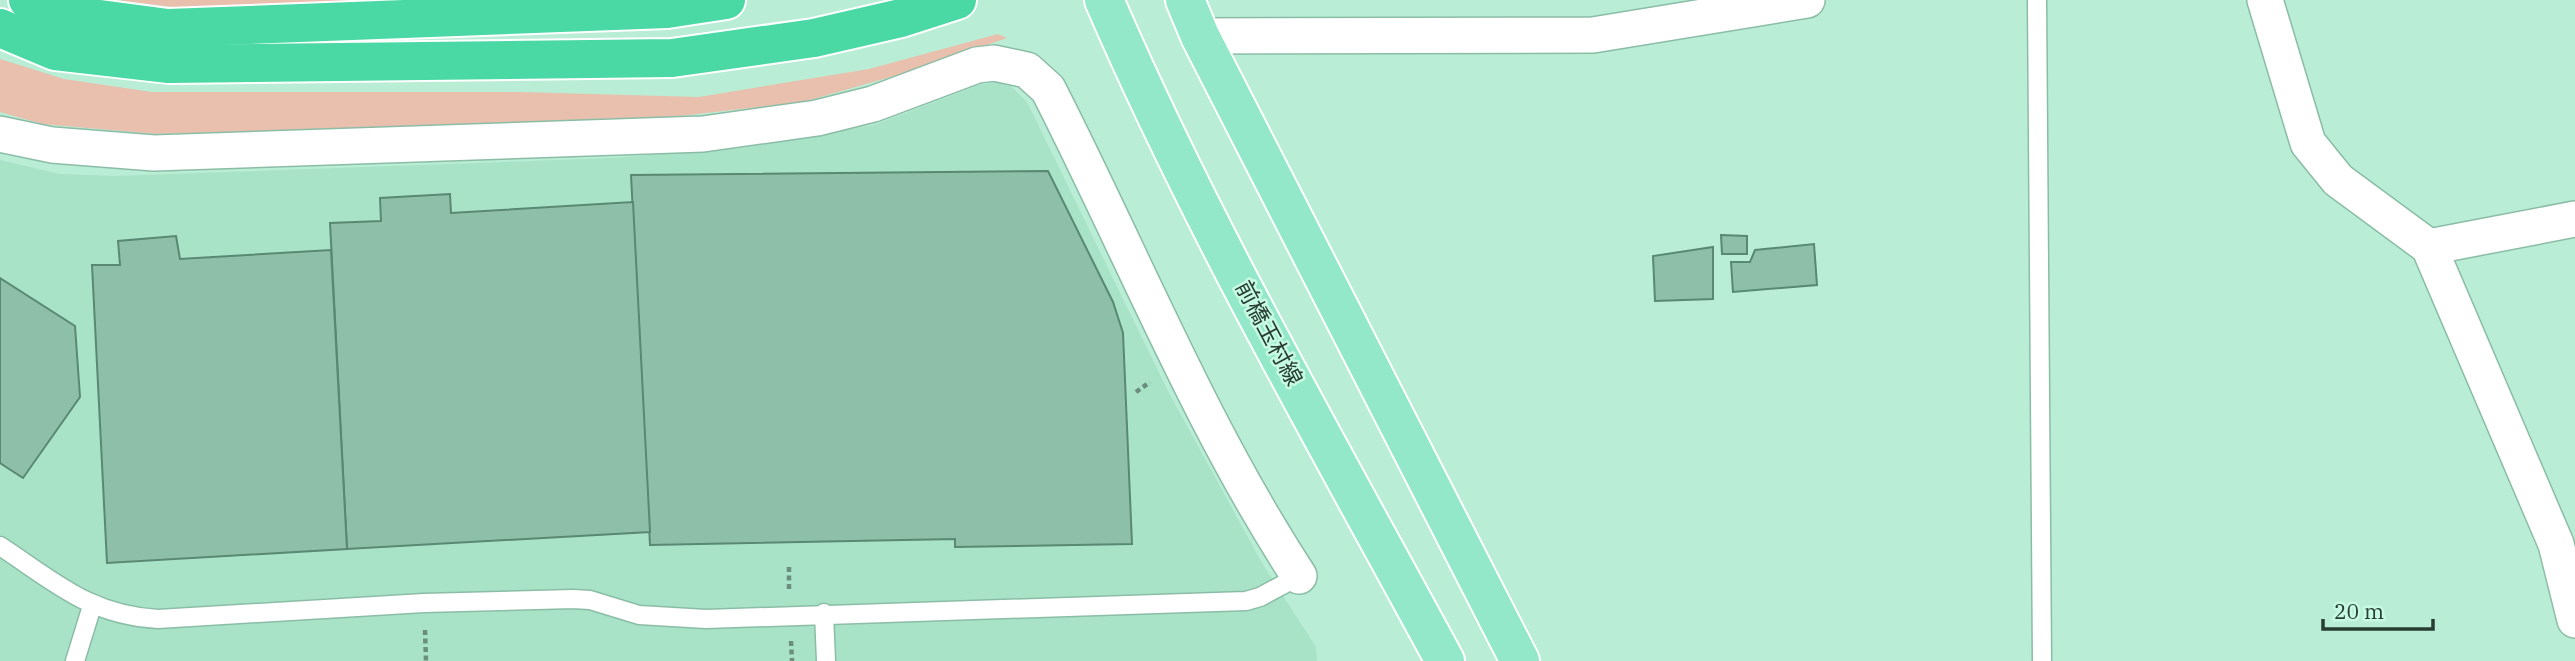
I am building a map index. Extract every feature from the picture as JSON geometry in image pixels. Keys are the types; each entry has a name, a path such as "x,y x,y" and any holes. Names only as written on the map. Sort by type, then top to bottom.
{"highway":[{"path":"28,0 61,14 168,28 667,9 726,0"},
{"path":"0,28 55,51 169,64 672,58 814,38 901,18 957,0"}],"main road":[{"name":"前橋玉村線","path":"1104,0 1150,105 1277,351 1445,661"},
{"path":"1185,0 1200,36 1520,661"}],"street":[{"path":"1200,36 1593,35 1807,0"},
{"path":"2265,0 2308,143 2338,180 2429,247 2566,542 2575,620"},
{"path":"0,134 52,145 154,153 703,134 817,118 873,104 977,65 1009,64 1034,74 1048,89 1181,363 1298,576"},
{"path":"2429,247 2575,219"}],"lane":[{"path":"2037,0 2042,661"},
{"path":"0,546 92,606 123,616 158,619 424,603 573,599 590,600 639,615 673,618 1246,601 1260,597 1298,576"},
{"path":"75,661 92,606"},
{"path":"824,613 826,661"}],"shaded area":[{"path":"116,0 582,0 275,8 172,7"},
{"path":"998,34 1007,38 915,70 803,102 644,120 156,134 42,124 0,112 0,59 64,79 152,92 519,92 699,97 869,69"},
{"path":"995,82 1011,86 1027,102 1168,391 1262,563 1316,647 1317,661 0,661 0,160 60,174 115,176 611,158 743,148 874,125 979,85"}],"building":[{"path":"1048,171 1113,302 1123,333 1132,544 955,547 955,539 650,545 631,175"},
{"path":"450,194 451,213 633,202 650,532 347,549 330,223 381,221 380,198"},
{"path":"1721,235 1747,236 1747,254 1722,254"},
{"path":"176,236 180,259 331,250 347,549 107,563 92,265 120,265 118,241"},
{"path":"1814,244 1817,285 1733,292 1731,262 1750,262 1755,250"},
{"path":"1713,247 1713,299 1655,301 1653,256"},
{"path":"0,278 75,326 80,397 23,478 0,463"}]}
